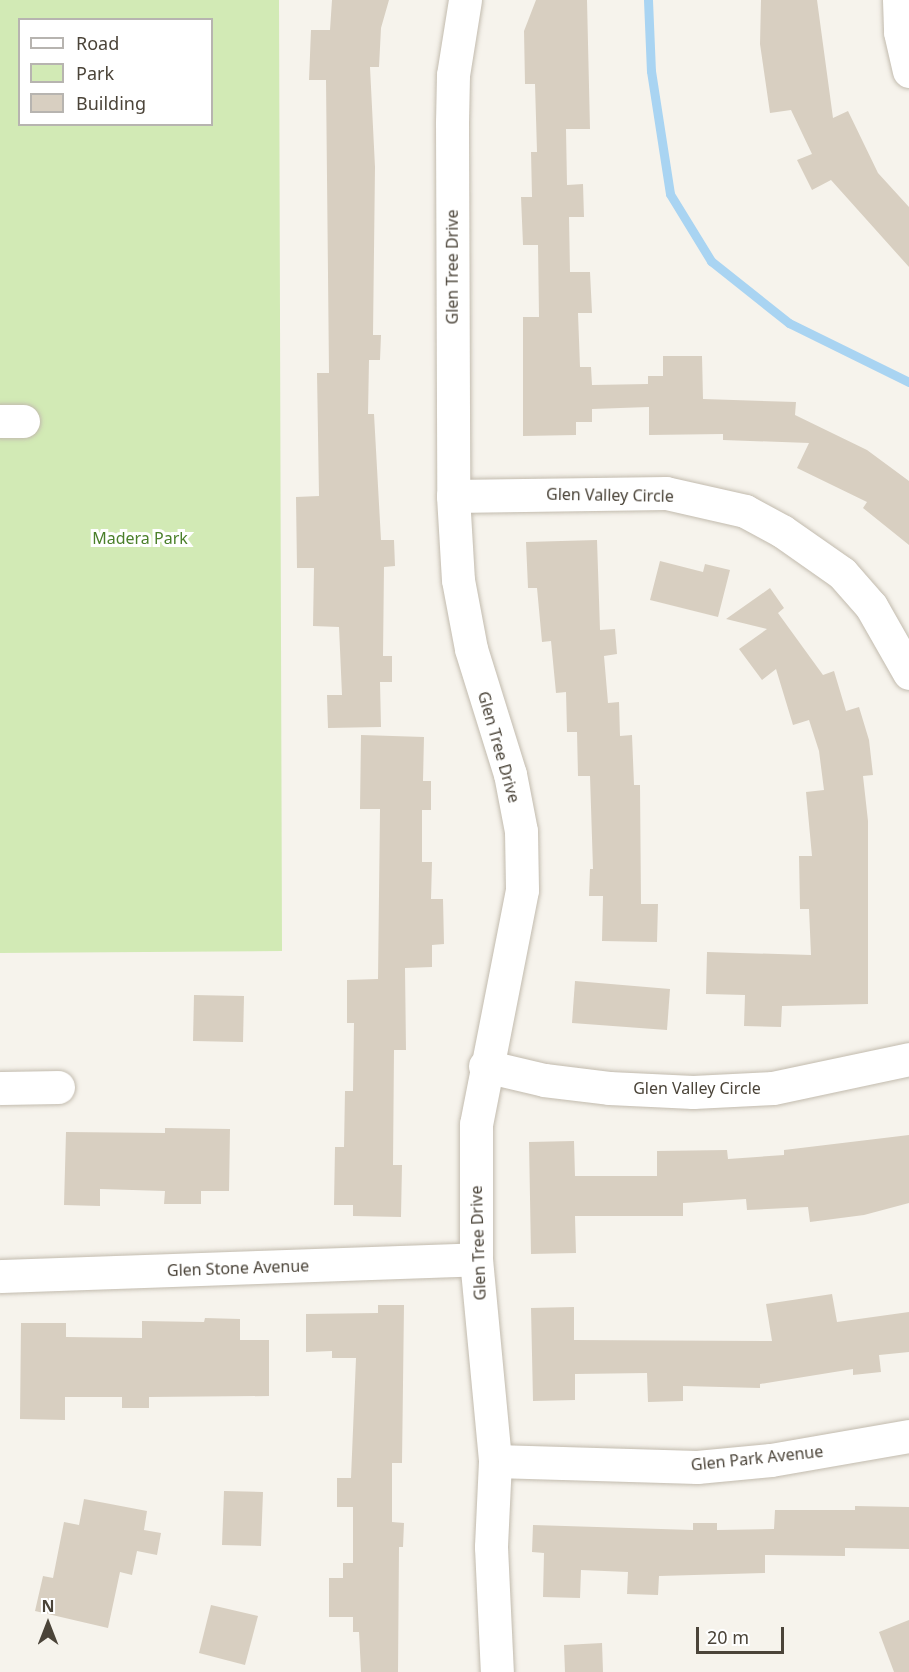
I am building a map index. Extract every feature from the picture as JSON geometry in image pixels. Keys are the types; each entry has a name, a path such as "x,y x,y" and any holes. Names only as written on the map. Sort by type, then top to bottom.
{"street":[{"name":"Glen Tree Drive","path":"465,0 453,75 453,496 458,580 471,650 510,774 521,831 522,890 512,951 485,1066 476,1124 476,1259 495,1461 491,1547 497,1672"},
{"path":"899,0 900,32 909,71"},
{"name":"Glen Valley Circle","path":"453,496 666,493 745,511 782,531 842,573 871,606 909,673"},
{"name":"Glen Valley Circle","path":"485,1066 544,1080 609,1088 693,1092 773,1088 909,1059"},
{"path":"0,1088 57,1087"},
{"name":"Glen Stone Avenue","path":"0,1276 476,1259"},
{"name":"Glen Park Avenue","path":"495,1461 697,1467 771,1460 909,1436"}],"green space":[{"name":"Madera Park","path":"0,0 279,0 282,951 0,953"}],"building":[{"path":"332,0 389,0 381,28 379,67 370,67 375,167 373,335 381,335 380,360 369,360 368,414 374,414 381,540 394,540 395,566 384,567 383,656 392,656 392,682 380,682 381,727 328,728 327,695 342,695 339,627 313,626 314,568 297,568 296,497 319,496 317,373 329,373 326,80 309,80 311,30 330,30"},
{"path":"536,0 587,0 590,129 566,129 567,185 583,184 584,217 569,217 570,272 590,272 592,313 578,313 580,367 591,367 592,385 648,384 648,376 663,376 663,356 702,356 703,399 796,402 795,415 867,450 909,481 909,545 863,508 867,502 797,468 809,443 723,440 723,434 649,435 649,407 592,409 592,422 576,422 576,435 523,436 523,317 539,317 538,245 523,245 521,197 532,197 531,152 537,152 535,84 525,84 524,31"},
{"path":"761,0 817,0 833,118 848,111 878,173 909,207 909,267 831,180 812,190 797,160 812,154 791,110 770,113 760,44"},
{"path":"597,540 600,630 615,629 617,654 604,656 608,703 619,702 620,736 632,735 634,785 640,785 641,904 658,904 657,942 602,941 603,896 589,896 590,869 593,869 590,776 578,776 577,732 567,732 566,692 556,693 551,641 542,642 537,588 528,588 526,542"},
{"path":"660,561 703,572 705,564 730,570 718,617 650,600"},
{"path":"770,588 784,608 778,613 823,675 834,671 846,711 859,707 869,740 873,775 863,776 868,821 868,1004 782,1006 781,1027 744,1026 745,995 706,994 707,952 811,955 809,909 800,909 799,856 812,856 806,792 824,790 819,751 809,720 793,725 776,669 762,680 739,649 767,629 726,619"},
{"path":"361,735 424,737 423,781 431,781 431,810 422,810 422,862 432,862 431,899 443,899 444,944 432,945 432,967 405,968 406,1050 394,1050 393,1165 402,1165 401,1217 353,1216 353,1205 334,1205 335,1147 344,1147 345,1091 353,1091 354,1023 347,1023 347,980 378,979 380,809 360,809"},
{"path":"575,981 670,989 667,1030 572,1023"},
{"path":"194,995 244,996 243,1042 193,1041"},
{"path":"165,1128 230,1129 229,1191 201,1191 201,1204 164,1204 165,1191 100,1189 100,1206 64,1205 66,1132 165,1133"},
{"path":"909,1135 909,1203 864,1215 810,1222 808,1207 747,1210 746,1199 683,1203 683,1216 575,1216 576,1253 531,1254 529,1142 574,1141 575,1176 657,1176 657,1151 727,1150 728,1159 784,1155 784,1150"},
{"path":"832,1294 837,1322 909,1312 909,1352 879,1355 881,1372 853,1375 853,1369 760,1384 760,1388 683,1386 683,1401 648,1402 647,1373 575,1374 575,1400 533,1401 531,1308 574,1307 574,1340 772,1341 766,1304"},
{"path":"378,1305 404,1305 402,1463 392,1463 392,1522 404,1523 403,1547 399,1547 398,1672 361,1672 359,1632 353,1632 353,1617 329,1617 329,1578 343,1578 343,1563 353,1563 353,1507 337,1507 337,1478 351,1478 356,1358 332,1358 332,1351 306,1352 306,1314 378,1313"},
{"path":"205,1318 240,1319 240,1340 269,1340 269,1396 149,1397 149,1408 122,1408 122,1397 65,1397 65,1420 20,1419 21,1323 66,1323 66,1337 142,1338 142,1321 204,1322"},
{"path":"224,1491 263,1492 261,1546 222,1545"},
{"path":"84,1499 147,1511 144,1530 161,1533 157,1555 137,1551 132,1575 120,1572 108,1628 35,1611 43,1576 53,1578 64,1522 79,1525"},
{"path":"855,1506 909,1507 909,1549 845,1548 845,1556 765,1555 765,1573 659,1576 658,1595 627,1594 628,1572 581,1570 580,1598 543,1597 544,1553 532,1552 533,1525 693,1530 693,1523 717,1523 717,1530 774,1529 775,1510 855,1510"},
{"path":"211,1605 258,1616 245,1665 199,1653"},
{"path":"909,1620 909,1672 894,1672 879,1632"},
{"path":"602,1643 603,1672 565,1672 564,1645"}],"waterway":[{"path":"648,0 651,71 670,194 711,261 789,323 909,382"}]}
